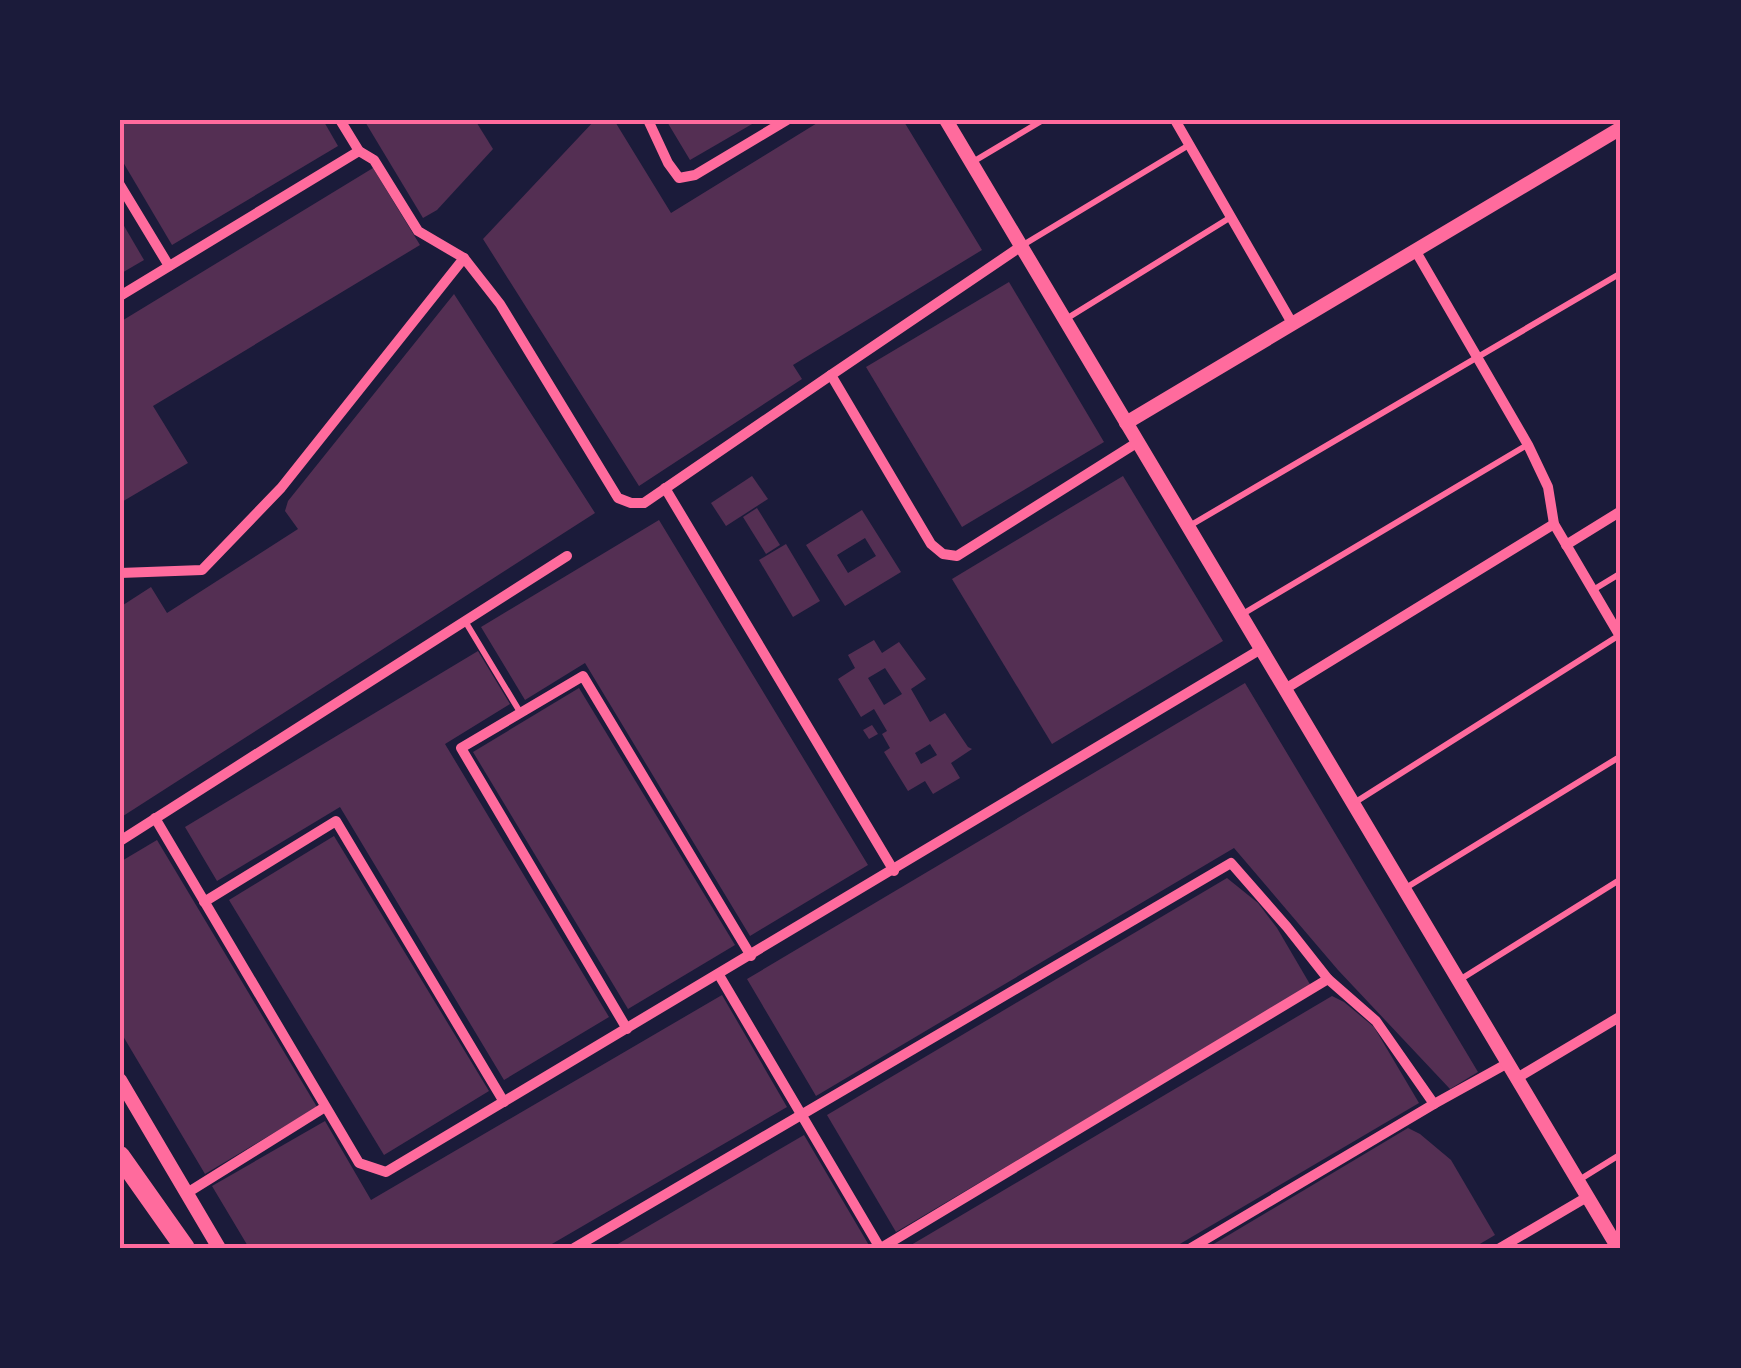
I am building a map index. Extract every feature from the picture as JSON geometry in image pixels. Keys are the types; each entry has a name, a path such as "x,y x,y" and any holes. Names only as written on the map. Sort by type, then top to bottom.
{"highway":[{"path":"120,1156 185,1248"}],"street":[{"path":"340,120 359,151 374,160 418,231 464,258 500,304 618,498 631,504 644,503 1020,247"},
{"path":"648,120 679,178 694,175 787,120"},
{"path":"946,120 1618,1248"},
{"path":"1175,120 1292,323"},
{"path":"1126,424 1621,128"},
{"path":"120,296 359,151"},
{"path":"120,186 169,266"},
{"path":"1415,250 1528,444 1548,487 1554,524 1620,636"},
{"path":"120,573 202,570 280,488 464,258"},
{"path":"831,375 931,544 943,554 958,556 1138,442"},
{"path":"665,488 894,871"},
{"path":"1566,545 1621,511"},
{"path":"1284,689 1554,524"},
{"path":"120,840 567,556"},
{"path":"154,818 359,1163 386,1172 1261,649"},
{"path":"627,1029 461,748 520,712 583,676 751,956"},
{"path":"204,902 336,821 504,1102"},
{"path":"574,1248 1231,864 1288,927 1328,980 1376,1021 1434,1104"},
{"path":"718,975 881,1248 1328,980"},
{"path":"1517,1078 1621,1016"},
{"path":"1192,1248 1508,1063"},
{"path":"120,1080 219,1248"},
{"path":"187,1193 326,1107"},
{"path":"1500,1248 1587,1197"}],"lane":[{"path":"972,162 1044,120"},
{"path":"1020,247 1189,145"},
{"path":"1064,320 1231,217"},
{"path":"1188,526 1621,273"},
{"path":"1240,615 1528,444"},
{"path":"1593,590 1621,573"},
{"path":"465,621 520,712"},
{"path":"1354,804 1620,636"},
{"path":"1404,889 1621,756"},
{"path":"1459,980 1621,879"},
{"path":"1578,1180 1621,1154"}],"building":[{"path":"120,120 323,120 338,146 172,245 120,157"},
{"path":"364,120 475,120 493,149 437,210 423,218"},
{"path":"595,120 614,120 671,213 822,120 903,120 982,250 793,365 802,379 639,486 483,239"},
{"path":"666,120 759,120 690,160"},
{"path":"373,168 420,245 153,406 188,463 120,503 120,322"},
{"path":"120,219 144,260 120,274"},
{"path":"1009,282 1104,442 962,527 866,367"},
{"path":"454,294 595,513 120,818 120,607 151,587 167,613 298,529 285,511 288,501"},
{"path":"752,476 768,499 726,526 711,503"},
{"path":"1123,476 1223,641 1052,744 952,579"},
{"path":"757,508 780,545 766,554 743,517"},
{"path":"862,510 901,572 845,606 806,545","holes":["865,538 876,556 848,573 837,555"]},
{"path":"659,520 868,865 750,936 585,663 525,700 481,627"},
{"path":"786,544 820,601 793,617 759,560"},
{"path":"874,640 882,653 899,642 926,679 911,689 930,722 945,713 972,749 951,763 960,778 933,794 925,781 908,791 884,752 890,748 882,734 887,731 874,709 861,717 838,679 855,668 848,655","holes":["885,668 902,694 884,705 868,678","930,744 937,755 921,764 915,753"]},
{"path":"478,651 510,704 445,744 609,1017 504,1080 340,807 217,881 185,827"},
{"path":"1245,683 1478,1072 1450,1089 1338,970 1234,848 816,1096 747,979"},
{"path":"579,688 735,945 628,1009 473,752"},
{"path":"872,725 878,734 869,739 863,730"},
{"path":"334,836 489,1091 384,1155 229,900"},
{"path":"157,840 317,1107 205,1174 120,1031 120,862"},
{"path":"1227,878 1258,903 1311,986 896,1232 827,1115"},
{"path":"722,995 787,1107 545,1248 249,1248 212,1186 325,1121 371,1200"},
{"path":"1332,996 1374,1027 1419,1103 1173,1248 906,1248"},
{"path":"1408,1128 1451,1160 1495,1235 1473,1248 1207,1248"},
{"path":"804,1135 870,1247 611,1248"}]}
